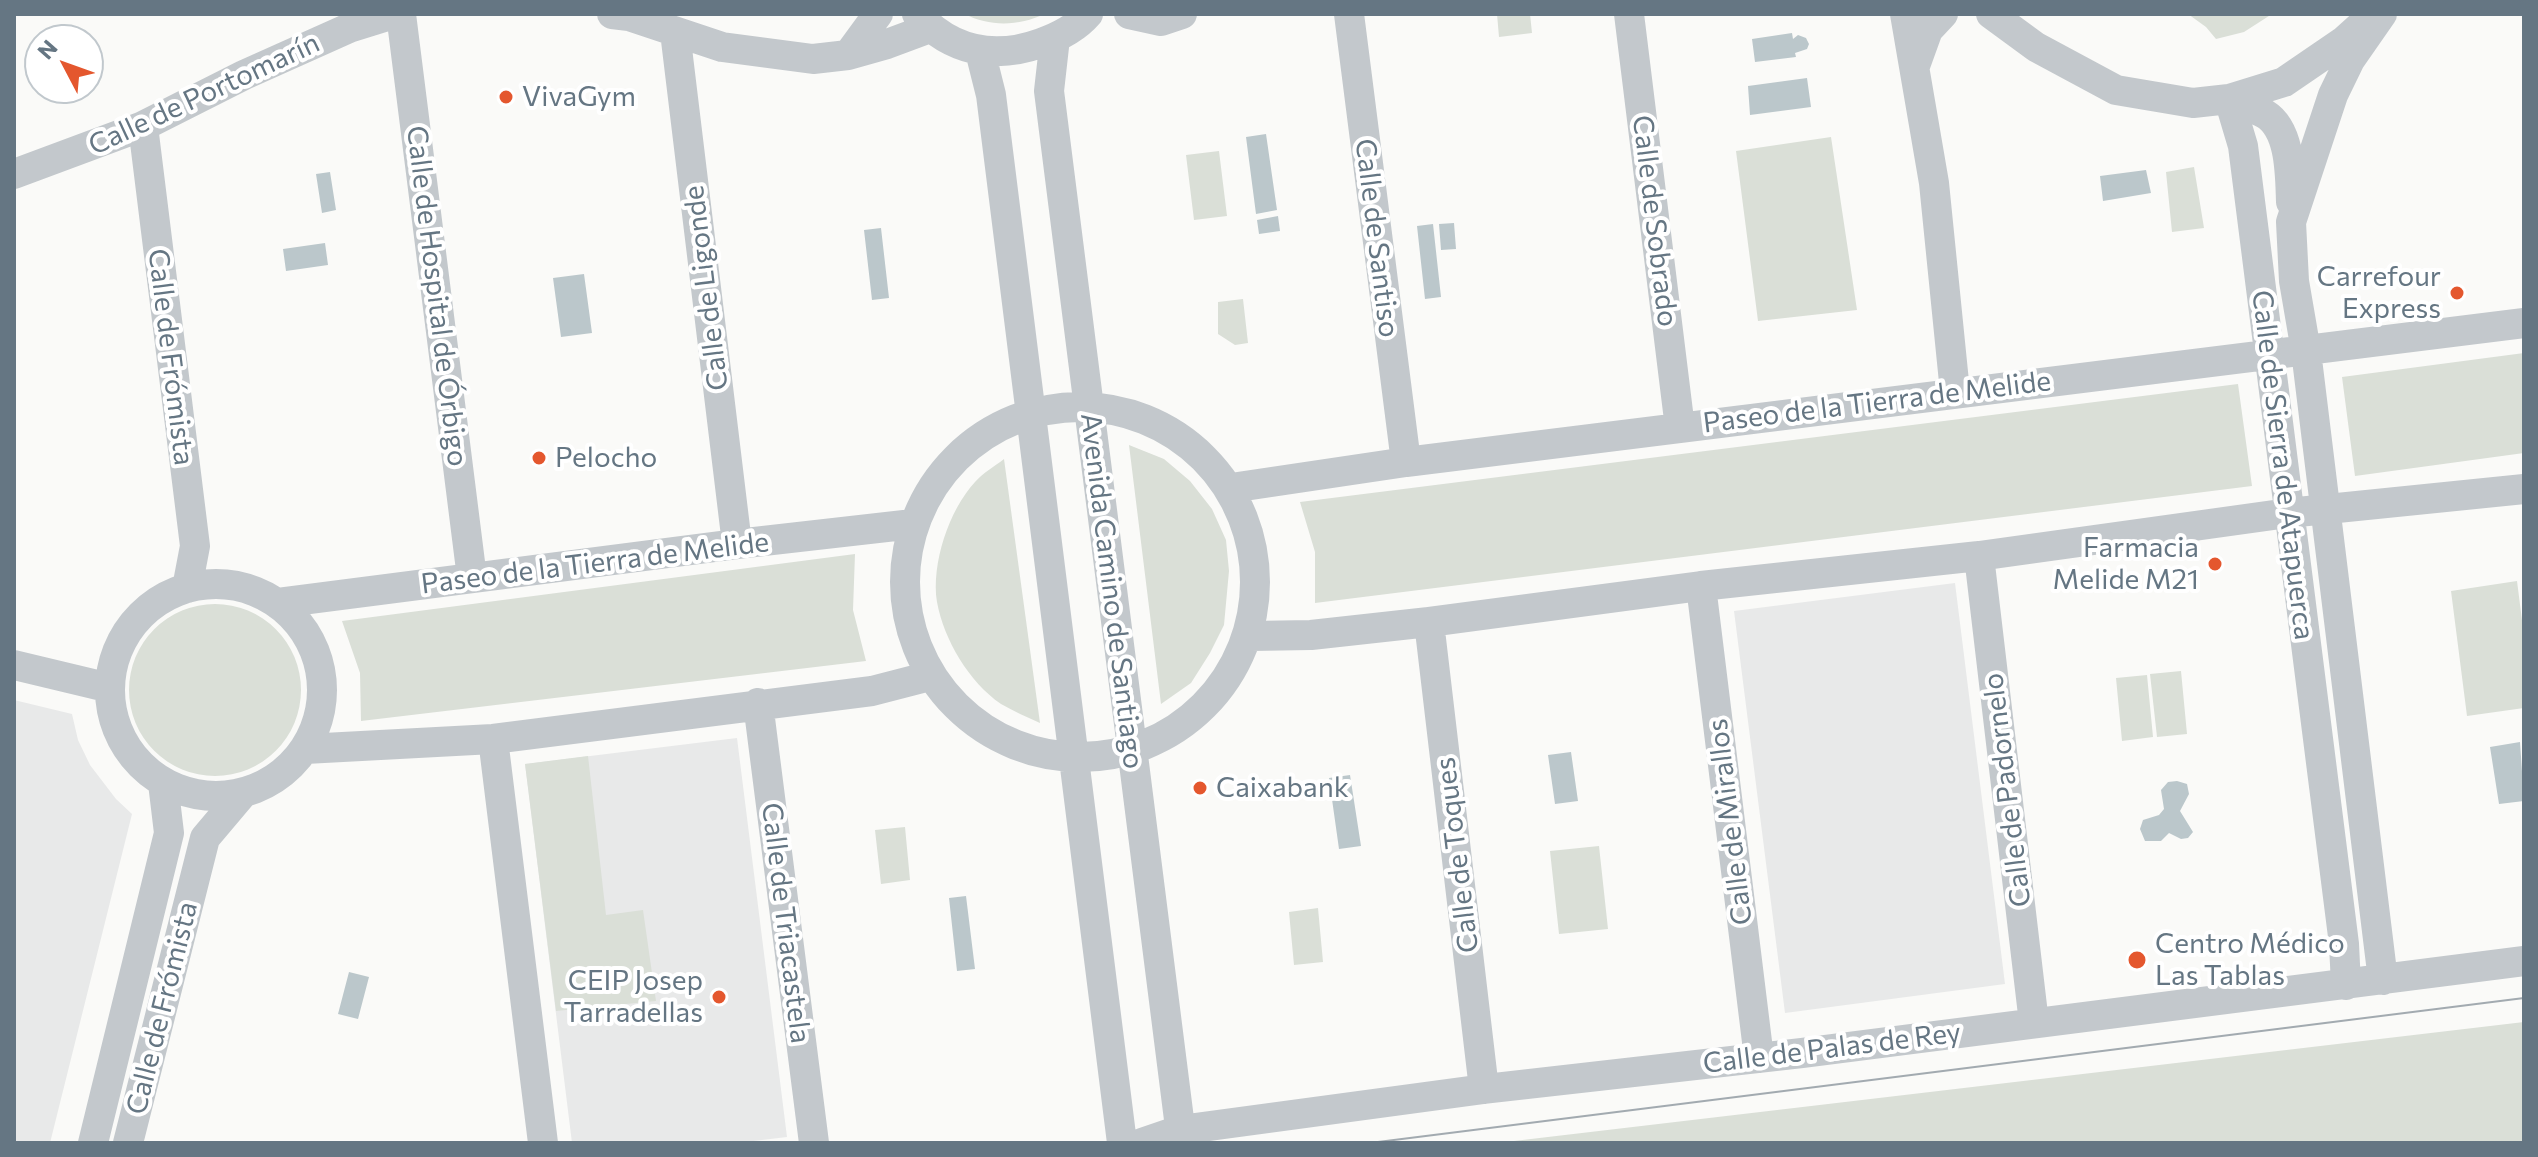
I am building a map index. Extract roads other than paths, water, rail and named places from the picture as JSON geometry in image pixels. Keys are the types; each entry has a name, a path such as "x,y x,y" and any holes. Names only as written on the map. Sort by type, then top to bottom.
{"street":[{"name":"Calle de Portomarín","path":"14,174 143,126 323,39 394,14"},
{"name":"Calle de Hospital de Órbigo","path":"401,14 472,578"},
{"path":"612,14 629,16 722,47 813,59 848,55 887,44 923,21 954,43 980,51 1019,51 1055,38 1087,15 1117,14"},
{"path":"848,55 878,14"},
{"path":"1129,14 1161,21 1182,14"},
{"name":"Calle de Santiso","path":"1349,14 1406,462"},
{"name":"Calle de Sobrado","path":"1629,14 1680,428"},
{"path":"1905,14 1934,183 1955,392"},
{"path":"1915,66 1928,30 1944,14 1997,19 2036,47 2116,90 2193,103 2229,99 2284,82 2344,41 2374,14"},
{"name":"Calle de Sierra de Atapuerca","path":"2291,222 2333,95 2350,60 2382,14"},
{"name":"Calle de Ligonde","path":"675,32 737,544"},
{"name":"Avenida Camino de Santiago","path":"1055,38 1049,91 1181,1136"},
{"name":"Avenida Camino de Santiago","path":"980,51 991,95 1122,1143"},
{"name":"Calle de Sierra de Atapuerca","path":"2229,99 2267,115 2283,137 2290,173 2294,281 2306,351 2383,980"},
{"name":"Calle de Sierra de Atapuerca","path":"2229,99 2243,146 2344,944 2346,985"},
{"name":"Calle de Frómista","path":"143,126 195,546 187,588"},
{"name":"Paseo de la Tierra de Melide","path":"1231,488 1406,462 2524,323"},
{"path":"1090,411 1133,416 1171,432 1205,457 1231,488 1253,535 1259,585 1251,636 1213,696 1164,736 1133,748 1074,754 1032,750 992,735 957,709 930,676 912,641 904,603 904,563 913,524 931,488 958,457 990,433 1031,415 1090,411"},
{"path":"1251,636 1311,635 1429,622 1701,586 1979,556 2288,513 2524,489"},
{"name":"Paseo de la Tierra de Melide","path":"278,603 913,524"},
{"name":"Calle de Padornelo","path":"1979,556 2034,1023"},
{"path":"219,584 235,586 250,589 278,603 301,625 317,654 323,686 319,719 305,749 288,768 267,784 243,793 216,797 188,793 163,783 139,765 123,741 113,714 110,688 113,663 125,636 139,617 157,602 187,588 219,584"},
{"name":"Calle de Mirallos","path":"1701,586 1759,1058"},
{"name":"Calle de Toques","path":"1429,622 1484,1089"},
{"path":"14,665 110,688"},
{"path":"305,749 493,739 758,703 872,691 930,676"},
{"name":"Calle de Triacastela","path":"758,703 814,1143"},
{"path":"493,739 543,1143"},
{"name":"Calle de Frómista","path":"93,1143 169,833 163,783"},
{"name":"Calle de Frómista","path":"128,1143 205,838 243,793"},
{"name":"Calle de Palas de Rey","path":"1142,1143 1484,1089 1759,1058 2524,961"}],"tram line":[{"path":"1370,1143 2524,998"}],"place":[{"name":"VivaGym","path":"506,97"},
{"name":"Carrefour Express","path":"2457,293"},
{"name":"Pelocho","path":"539,458"},
{"name":"Farmacia Melide M21","path":"2215,564"},
{"name":"Caixabank","path":"1200,788"},
{"name":"Centro Médico Las Tablas","path":"2137,960"},
{"name":"CEIP Josep Tarradellas","path":"719,997"}]}
